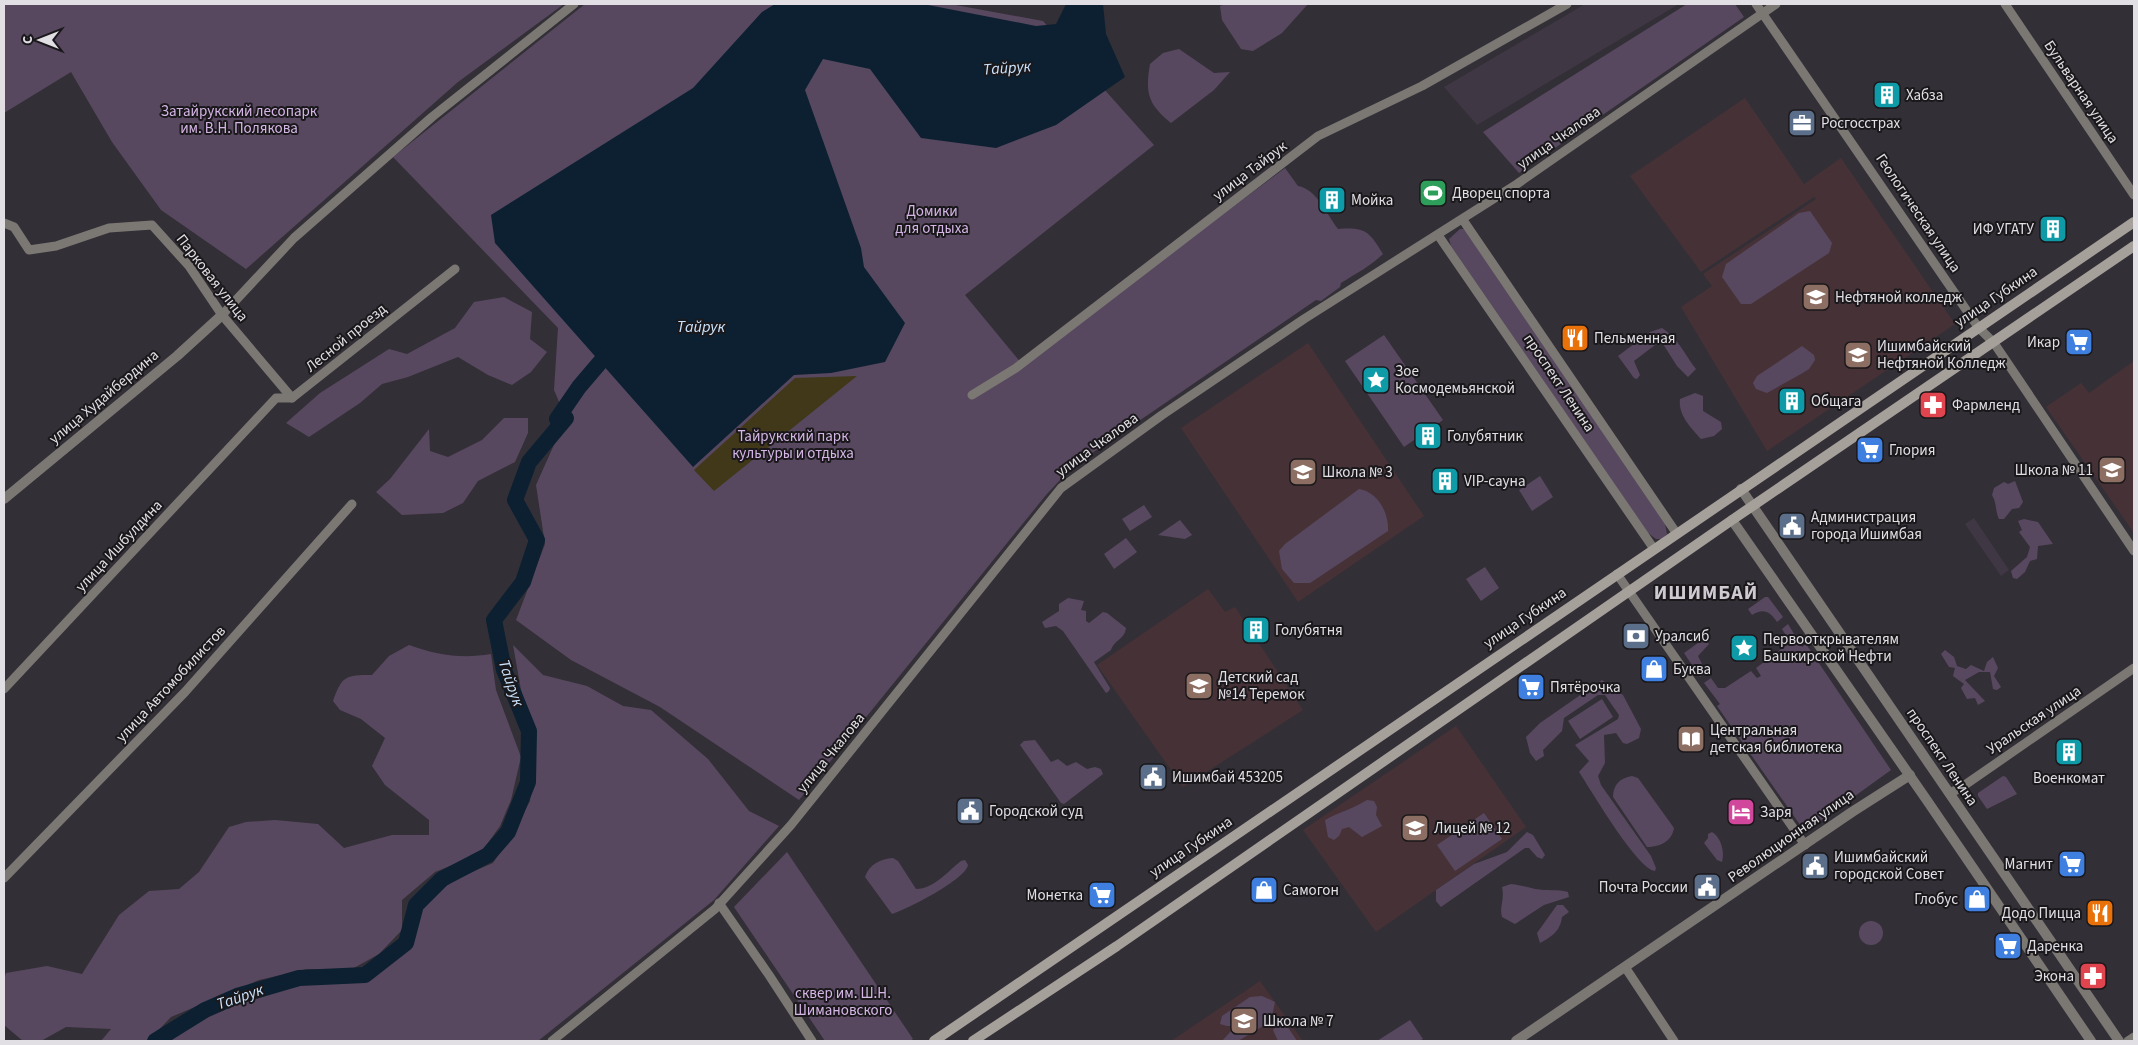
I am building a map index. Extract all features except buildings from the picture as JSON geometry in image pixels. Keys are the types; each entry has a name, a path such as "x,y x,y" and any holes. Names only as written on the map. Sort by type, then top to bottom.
{"main road":[{"name":"улица Губкина","path":"934,1041 2134,222"},
{"path":"974,1041 1132,935 1732,520 2134,246"}],"street":[{"path":"222,315 294,238 432,117 574,4"},
{"name":"улица Тайрук","path":"972,396 1016,368 1318,136 1422,86 1567,4"},
{"path":"1756,4 1763,13"},
{"name":"улица Чкалова","path":"552,1041 715,909 791,825 1061,488 1162,415 1313,314 1463,220 1776,4"},
{"name":"Бульварная улица","path":"2005,4 2134,195"},
{"name":"Геологическая улица","path":"1763,13 1978,327 1994,343 2134,551"},
{"name":"проспект Ленина","path":"1463,220 1677,534"},
{"name":"Парковая улица","path":"4,223 14,227 29,250 56,246 110,228 152,225 190,266 222,315 292,398"},
{"name":"проспект Ленина","path":"1438,235 1654,549"},
{"name":"Лесной проезд","path":"253,421 276,398 292,398 455,269"},
{"name":"улица Худайбердина","path":"4,499 177,356 222,315"},
{"name":"улица Ишбулдина","path":"4,689 245,433 253,421"},
{"name":"проспект Ленина","path":"1741,489 2119,1041"},
{"name":"улица Автомобилистов","path":"4,878 185,692 352,504"},
{"path":"1732,520 1910,775 2091,1041"},
{"path":"1618,574 1805,845"},
{"name":"Уральская улица","path":"1949,793 1959,789 2134,668"},
{"name":"Революционная улица","path":"1516,1041 1910,775"},
{"path":"719,903 812,1041"},
{"path":"1625,967 1674,1041"},
{"path":"2128,1041 2134,1036"}],"shaded area":[{"path":"1585,4 1679,4 1477,125 1444,87"},
{"name":"Нефтяной колледж","path":"1745,98 1804,184 1841,158 1955,324 1767,451 1681,307 1712,286 1703,274 1816,199 1810,192 1814,197 1701,272 1630,176"},
{"name":"Школа № 3","path":"1308,343 1424,516 1298,602 1181,428"},
{"name":"Школа № 11","path":"2134,361 2134,533 2046,407 2081,383 2089,393"},
{"path":"1974,518 2009,570 2001,576 1965,524"},
{"name":"Детский сад №14 Теремок","path":"1208,589 1225,612 1235,607 1303,710 1183,787 1097,665"},
{"name":"Лицей № 12","path":"1456,726 1526,827 1376,932 1303,830"},
{"name":"Школа № 7","path":"1260,981 1303,1041 1171,1041"}],"green space":[{"name":"Затайрукский лесопарк им. В.Н. Полякова","path":"4,4 564,4 458,82 246,269 161,210 112,142 71,72 4,113"},
{"name":"Тайрукский парк культуры и отдыха","path":"585,4 950,4 1043,21 1154,145 965,295 1022,364 1285,168 1298,186 1305,188 1316,197 1338,229 1354,229 1365,232 1370,235 1383,254 1341,283 1340,287 1321,301 1316,300 1073,466 1046,495 799,800 660,707 571,660 516,620 545,544 536,485 566,418 554,390 558,328 393,157"},
{"path":"1226,4 1308,4 1282,33 1253,51 1241,49 1222,20 1220,6"},
{"path":"1687,4 1735,4 1744,17 1519,173 1483,132"},
{"path":"1179,49 1214,73 1230,72 1214,90 1171,123 1157,110 1150,97 1148,83 1150,64 1163,53"},
{"path":"1810,211 1832,243 1829,253 1751,304 1741,304 1722,277 1726,264 1799,213"},
{"path":"1460,229 1464,229 1665,524 1667,534 1662,539 1656,539 1648,533 1451,246 1449,239"},
{"path":"504,297 532,312 530,339 547,352 531,372 512,385 488,375 458,357 408,377 382,384 360,403 309,437 286,423 320,393 389,349 407,354 455,328 474,302"},
{"path":"1662,328 1677,342 1696,369 1688,377 1677,366 1663,344 1655,345 1634,361 1640,375 1637,379 1634,378 1618,356 1650,332"},
{"path":"1384,335 1443,420 1404,447 1345,361"},
{"path":"1802,346 1814,355 1815,360 1809,369 1767,393 1756,389 1753,383 1757,376"},
{"path":"1695,393 1703,396 1703,411 1721,422 1722,429 1714,436 1701,439 1683,416 1680,399"},
{"path":"504,418 528,418 528,433 515,462 478,481 463,503 443,513 402,515 376,492 390,479 429,429 430,451 448,457 482,440"},
{"path":"1540,476 1553,497 1532,511 1519,490"},
{"path":"2015,481 2023,502 2019,508 2012,509 2004,519 1999,519 1992,495 1994,488 2004,482 2008,484"},
{"path":"1359,489 1372,494 1381,504 1387,517 1388,531 1310,583 1294,583 1282,569 1279,551 1285,544"},
{"path":"1144,505 1152,517 1130,531 1122,519"},
{"path":"2024,519 2038,522 2053,544 2038,546 2037,559 2030,561 2025,572 2017,579 2013,578 2011,571 2027,557 2030,547 2019,532 2022,530 2018,521"},
{"path":"1180,520 1192,535 1185,539 1158,535"},
{"path":"1126,538 1137,552 1114,569 1104,554"},
{"path":"1485,567 1499,588 1481,601 1466,579"},
{"path":"1765,597 1768,597 1783,617 1777,622 1769,613 1763,611 1752,615 1748,609"},
{"path":"1068,598 1084,601 1081,610 1086,611 1086,621 1089,623 1103,612 1126,628 1124,635 1114,644 1111,650 1094,662 1110,688 1106,693 1063,631 1056,626 1045,628 1042,622 1059,611 1059,604"},
{"path":"1788,624 1802,647 1806,644 1891,770 1805,832 1717,706 1720,704 1704,683 1711,678 1718,688 1725,688 1751,671 1757,678 1761,676 1756,668 1788,644 1787,637 1782,629"},
{"path":"1705,638 1709,644 1698,656 1706,672 1700,677 1684,653"},
{"path":"409,645 449,655 491,654 496,690 521,757 511,800 500,826 480,854 435,872 402,900 402,930 379,954 352,969 307,969 259,980 171,1017 148,1041 101,1041 111,1029 66,1027 41,1041 23,1041 4,1025 4,979 6,973 47,966 82,974 119,915 149,891 179,889 199,872 229,827 246,822 275,820 318,824 344,848 392,835 429,835 429,820 385,785 372,766 385,738 361,719 340,710 333,701 339,686 346,679 372,675 389,656"},
{"path":"513,645 543,675 587,686 623,706 651,710 708,759 749,811 779,826 714,900 538,1041 170,1041 216,1010 257,995 299,984 342,984 365,980 400,954 415,935 417,913 439,891 458,878 493,863 513,833 530,801 534,762 530,725 521,690"},
{"path":"1945,650 1954,657 1957,666 1966,669 1971,665 1984,671 1987,662 1993,657 1998,668 1994,676 2001,687 1997,690 1993,689 1990,672 1979,672 1965,680 1985,701 1978,705 1975,698 1967,699 1961,688 1964,684 1953,676 1955,668 1949,667 1941,654"},
{"path":"1602,680 1623,695 1641,729 1639,738 1627,744 1623,743 1616,733 1604,735 1605,763 1598,776 1601,785 1651,856 1656,868 1655,871 1647,867 1626,844 1579,772 1589,761 1575,745 1618,719 1619,715 1605,695 1598,695 1564,718 1562,731 1543,750 1544,756 1536,761 1530,753 1526,737 1540,723"},
{"path":"1602,699 1613,717 1580,739 1568,721"},
{"path":"1035,740 1051,762 1058,759 1067,766 1076,762 1087,769 1095,767 1101,769 1103,774 1064,804 1061,803 1020,745 1024,741"},
{"path":"1632,776 1638,778 1674,828 1668,840 1656,846 1647,847 1613,797 1614,789 1618,783 1624,778"},
{"path":"2003,776 2006,777 2017,794 1987,809 1978,793"},
{"path":"1367,800 1374,801 1377,807 1376,815 1382,826 1362,837 1349,827 1342,829 1339,836 1334,840 1328,837 1325,820"},
{"path":"1484,813 1502,839 1455,871 1437,845"},
{"path":"1527,832 1533,835 1545,855 1542,859 1537,857 1529,848 1525,848 1441,907 1436,901 1436,890 1474,864 1507,852"},
{"path":"1712,832 1718,837 1722,845 1722,862 1717,860 1704,843 1708,838 1708,834"},
{"name":"сквер им. Ш.Н. Шимановского","path":"787,852 913,1039 910,1041 825,1041 734,907"},
{"path":"893,858 898,861 916,889 935,883 961,861 965,860 968,865 958,878 923,900 892,914 865,877 869,869 876,863"},
{"path":"1511,884 1535,889 1568,892 1569,897 1544,905 1515,924 1502,917 1501,913 1502,887"},
{"path":"1557,905 1563,905 1569,912 1562,917 1559,927 1554,933 1540,943 1537,933"},
{"path":"1871,921 1879,925 1883,933 1879,941 1871,945 1863,941 1859,933 1863,925"},
{"path":"1262,996 1275,1002 1272,1016 1263,1026 1238,1041 1222,1041 1232,1030 1240,1026 1220,1024 1222,1016 1250,997"},
{"path":"1410,1020 1423,1039 1419,1041 1377,1041"},
{"path":"1285,1023 1297,1041 1278,1041 1273,1030 1278,1024"}],"sand":[{"path":"857,376 714,491 694,470 795,378"}],"water":[{"name":"Тайрук","path":"775,4 923,4 1036,26 1056,24 1066,4 1103,4 1106,34 1125,77 1056,125 996,148 921,138 870,69 823,59 805,90 861,248 864,267 905,323 885,362 831,373 794,375 693,467 495,243 491,215 693,88 762,12"}],"waterway":[{"name":"Тайрук","path":"155,1041 205,1010 237,996 299,978 365,975 406,943 416,905 442,879 488,855 508,832 528,782 529,731 504,670 494,620 523,582 537,540 515,500 529,462 566,418 557,419 579,387 614,346"}],"place":[{"name":"Хабза","path":"1887,95"},
{"name":"Росгосстрах","path":"1802,123"},
{"name":"Дворец спорта","path":"1433,193"},
{"name":"Мойка","path":"1332,200"},
{"name":"ИФ УГАТУ","path":"2053,229"},
{"name":"Нефтяной колледж","path":"1816,297"},
{"name":"Пельменная","path":"1575,338"},
{"name":"Икар","path":"2079,342"},
{"name":"Ишимбайский Нефтяной Колледж","path":"1858,355"},
{"name":"Зое Космодемьянской","path":"1376,380"},
{"name":"Общага","path":"1792,401"},
{"name":"Фармленд","path":"1933,405"},
{"name":"Голубятник","path":"1428,436"},
{"name":"Глория","path":"1870,450"},
{"name":"Школа № 11","path":"2112,470"},
{"name":"Школа № 3","path":"1303,472"},
{"name":"VIP-сауна","path":"1445,481"},
{"name":"Администрация города Ишимбая","path":"1792,526"},
{"name":"Голубятня","path":"1256,630"},
{"name":"Уралсиб","path":"1636,636"},
{"name":"Первооткрывателям Башкирской Нефти","path":"1744,648"},
{"name":"Буква","path":"1654,669"},
{"name":"Детский сад №14 Теремок","path":"1199,686"},
{"name":"Пятёрочка","path":"1531,687"},
{"name":"Центральная детская библиотека","path":"1691,739"},
{"name":"Военкомат","path":"2069,752"},
{"name":"Ишимбай 453205","path":"1153,777"},
{"name":"Городской суд","path":"970,811"},
{"name":"Заря","path":"1741,812"},
{"name":"Лицей № 12","path":"1415,828"},
{"name":"Магнит","path":"2072,864"},
{"name":"Ишимбайский городской Совет","path":"1815,866"},
{"name":"Почта России","path":"1707,887"},
{"name":"Самогон","path":"1264,890"},
{"name":"Монетка","path":"1102,895"},
{"name":"Глобус","path":"1977,899"},
{"name":"Додо Пицца","path":"2100,913"},
{"name":"Даренка","path":"2008,946"},
{"name":"Экона","path":"2093,976"},
{"name":"Школа № 7","path":"1244,1021"}],"district":[{"name":"ИШИМБАЙ","path":"1706,593"}],"park label":[{"name":"Домики для отдыха","path":"932,220"}]}
